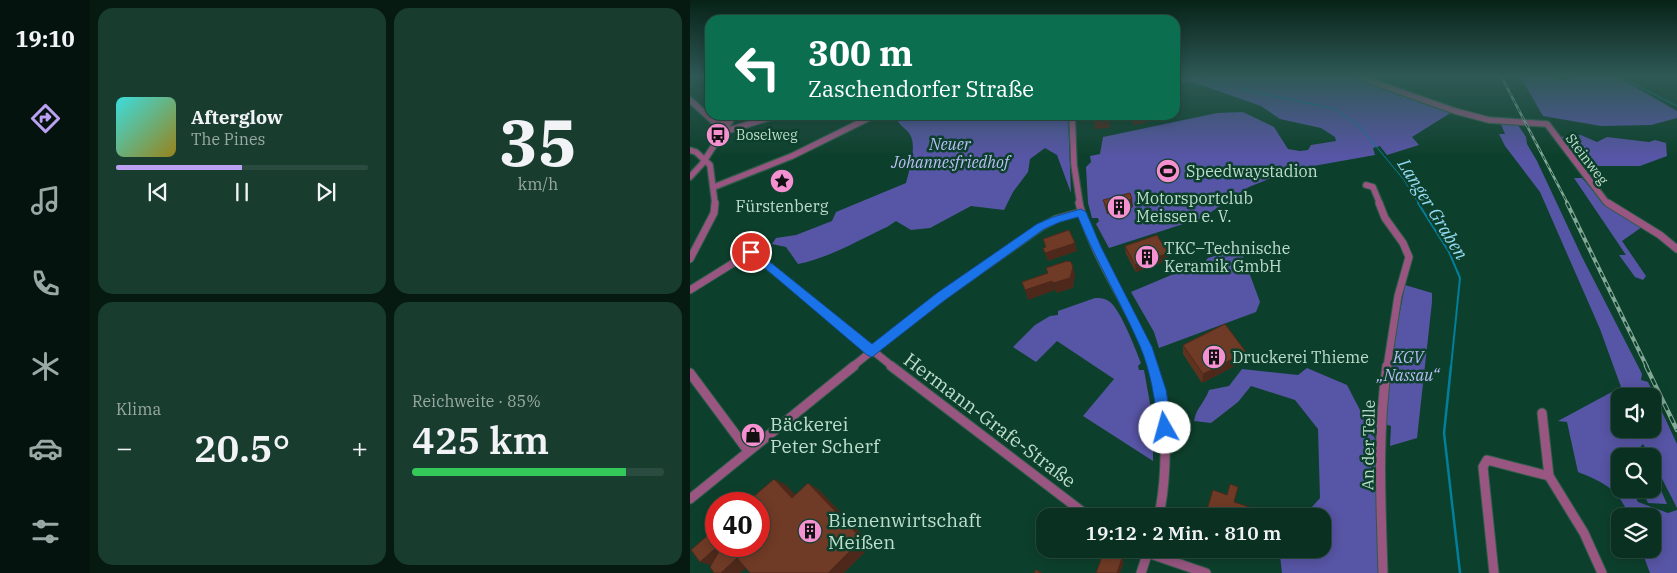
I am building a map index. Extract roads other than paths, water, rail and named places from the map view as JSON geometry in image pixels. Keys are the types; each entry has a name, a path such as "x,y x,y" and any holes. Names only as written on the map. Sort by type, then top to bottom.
{"street":[{"path":"693,103 705,114"},
{"name":"Steinweg","path":"1432,103 1489,120 1548,124 1606,202 1660,235 1677,249"},
{"path":"711,120 718,122 730,121"},
{"path":"723,132 762,120"},
{"path":"714,187 792,156 865,120"},
{"path":"1072,120 1076,180 1081,212 1096,247 1146,347 1160,390 1165,428 1166,465 1160,508"},
{"path":"690,177 705,160 730,121"},
{"path":"690,150 710,165 716,199 714,213 690,259"},
{"name":"An der Telle","path":"1366,185 1374,187 1385,218 1403,243 1409,256 1398,296 1382,401 1380,483 1383,573"},
{"path":"690,500 941,296 1046,224 1081,212"},
{"name":"Hermann-Grafe-Straße","path":"690,290 751,252 872,351 1078,508"},
{"path":"690,372 748,452"},
{"path":"1542,413 1548,476 1584,533 1602,573"},
{"path":"1494,573 1484,463 1487,460 1548,476"},
{"path":"1141,573 1146,558"},
{"path":"1169,558 1206,573"}],"waterway":[{"name":"Langer Graben","path":"1306,103 1335,109 1360,127 1404,180 1419,204"},
{"path":"1671,103 1677,106"},
{"name":"Langer Graben","path":"1418,203 1449,252 1460,278 1451,367"},
{"name":"Langer Graben","path":"1451,366 1444,433 1460,573"}],"railway":[{"path":"1515,103 1568,204"},
{"path":"1567,203 1647,367"},
{"path":"1646,366 1677,430"}],"place":[{"name":"Boselweg","path":"718,135"},
{"name":"Speedwaystadion","path":"1168,171"},
{"name":"Fürstenberg","path":"782,181"},
{"name":"Motorsportclub Meissen e. V.","path":"1119,207"},
{"name":"TKC–Technische Keramik GmbH","path":"1147,257"},
{"name":"Druckerei Thieme","path":"1214,357"},
{"name":"Bäckerei Peter Scherf","path":"753,435"},
{"name":"Bienenwirtschaft Meißen","path":"810,531"}],"park label":[{"name":"Neuer Johannesfriedhof","path":"950,153"},
{"name":"KGV „Nassau“","path":"1408,366"}]}
